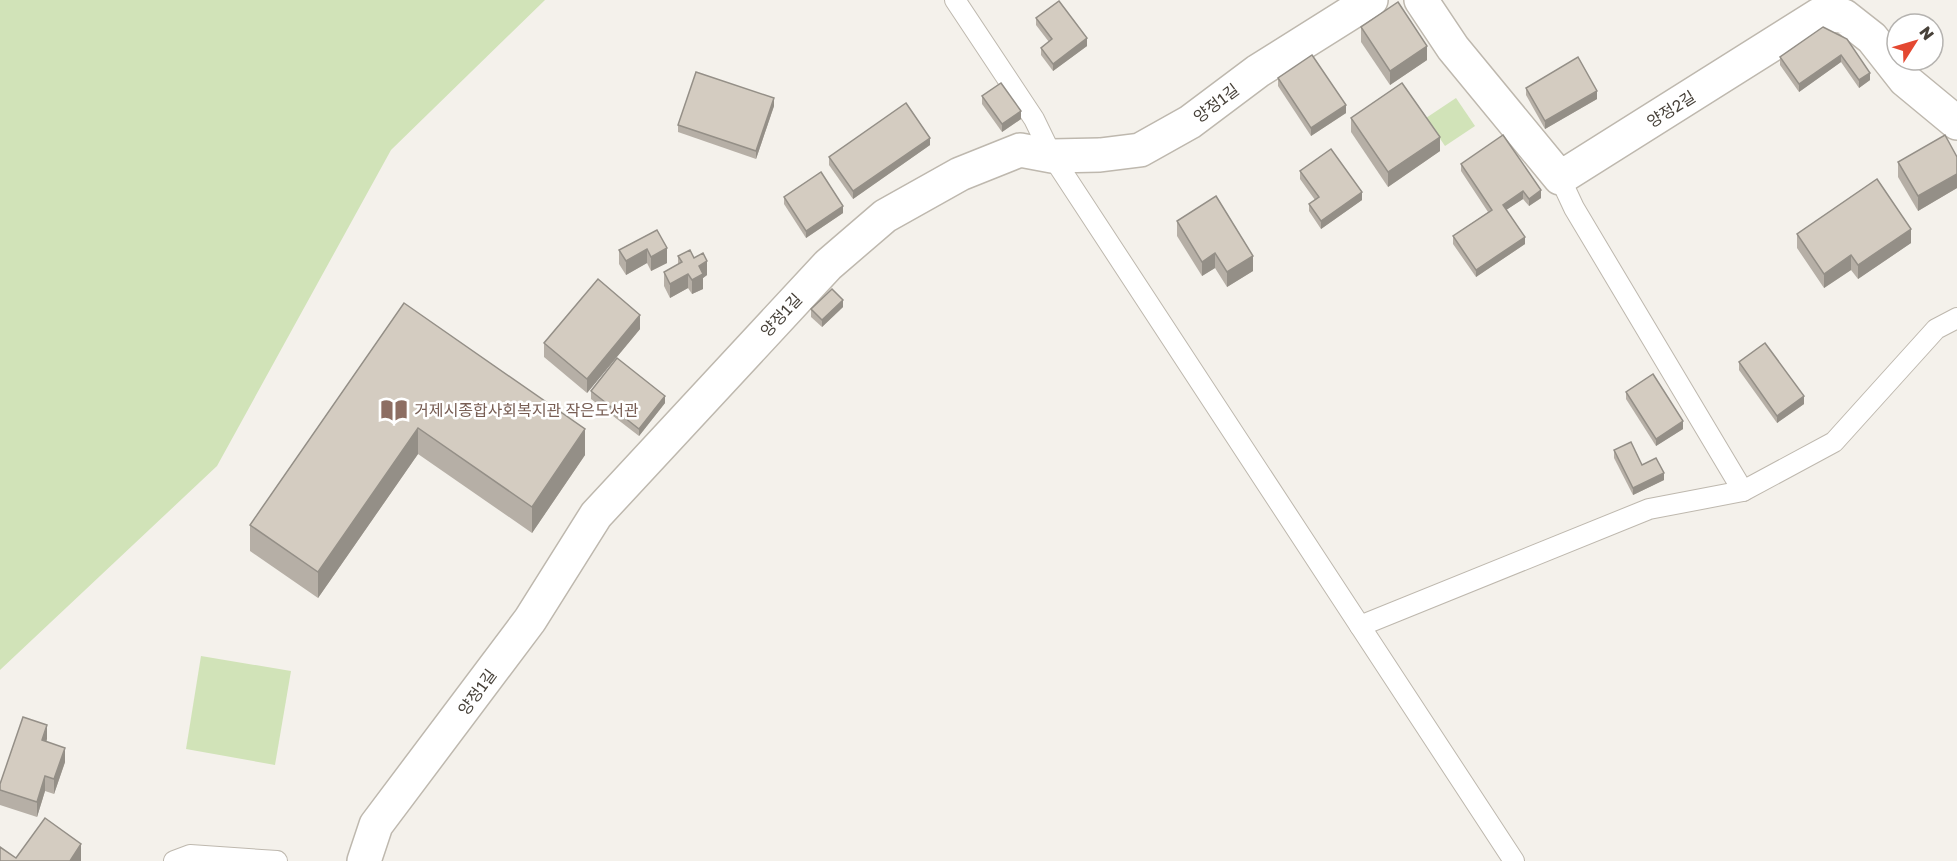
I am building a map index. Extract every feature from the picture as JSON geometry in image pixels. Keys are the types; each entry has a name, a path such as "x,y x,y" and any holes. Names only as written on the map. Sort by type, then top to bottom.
{"street":[{"name":"양정1길","path":"364,861 376,825 530,620 596,515 828,266 885,216 960,174 1020,150 1052,156 1100,155 1140,150 1191,122 1258,71 1371,0"},
{"path":"1421,0 1454,48 1560,178"},
{"name":"양정2길","path":"1560,178 1819,15 1844,16 1872,38 1905,80 1957,123"}],"lane":[{"path":"955,0 1034,119 1052,156 1514,861"},
{"path":"1560,178 1574,208 1743,491"},
{"path":"1360,626 1649,509 1743,491 1834,442 1936,329 1957,318"},
{"path":"174,861 190,855 277,861"}],"green space":[{"path":"0,0 545,0 391,150 217,466 0,670"},
{"path":"1456,98 1475,126 1445,146 1426,118"},
{"path":"201,656 291,671 275,765 186,749"}],"building":[{"path":"1059,1 1087,38 1053,64 1041,48 1052,39 1036,18"},
{"path":"1398,2 1427,46 1390,71 1361,27"},
{"path":"1823,27 1847,39 1870,73 1859,80 1841,55 1799,84 1780,57"},
{"path":"1312,55 1346,105 1311,128 1278,78"},
{"path":"1578,57 1597,91 1545,121 1526,88"},
{"path":"696,72 774,98 756,151 678,125"},
{"path":"1001,83 1021,111 1002,124 982,96"},
{"path":"1402,83 1440,137 1388,172 1351,118"},
{"path":"906,103 930,138 853,191 829,157"},
{"path":"1503,135 1541,190 1529,199 1523,191 1503,205 1525,237 1476,270 1453,236 1492,210 1461,164"},
{"path":"1945,135 1957,157 1957,174 1918,196 1898,162"},
{"path":"1331,149 1362,192 1321,221 1309,204 1319,197 1300,171"},
{"path":"821,172 843,206 806,231 784,197"},
{"path":"1877,179 1911,229 1858,265 1851,255 1824,274 1797,234"},
{"path":"1216,196 1253,256 1227,272 1215,253 1202,262 1177,221"},
{"path":"657,230 667,248 651,257 647,249 626,261 619,250"},
{"path":"690,250 694,258 703,253 707,261 699,266 703,274 692,280 688,274 670,284 664,272 682,262 678,256"},
{"path":"598,279 640,315 587,379 544,343"},
{"path":"832,289 843,300 822,320 811,309"},
{"path":"404,303 585,429 532,507 418,428 318,572 250,525"},
{"path":"1765,343 1804,396 1777,416 1739,362"},
{"path":"617,358 665,396 639,429 591,391"},
{"path":"1653,374 1683,421 1656,439 1626,392"},
{"path":"1631,442 1642,465 1656,458 1664,473 1633,488 1614,450"},
{"path":"23,717 47,725 42,740 65,748 54,779 45,776 37,802 0,790 0,784"},
{"path":"45,818 81,844 70,861 0,861 0,847 16,858"}],"place":[{"name":"거제시종합사회복지관 작은도서관","path":"394,410"}]}
